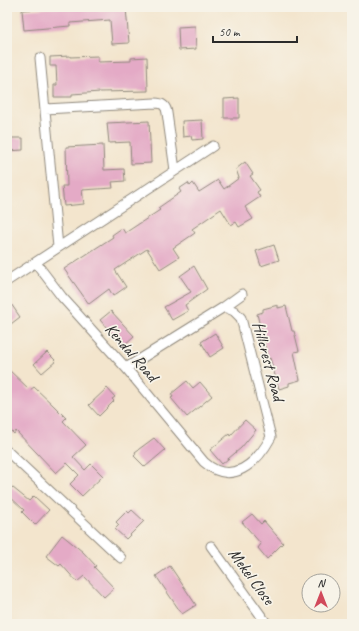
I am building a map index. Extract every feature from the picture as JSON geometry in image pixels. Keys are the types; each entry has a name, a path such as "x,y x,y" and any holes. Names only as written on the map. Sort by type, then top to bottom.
{"street":[{"path":"40,58 58,247"},
{"path":"45,109 154,103 162,104 166,107 175,170"},
{"path":"7,281 213,146"},
{"name":"Kendal Road","path":"36,263 62,297 126,368 204,462"},
{"path":"126,368 224,307 242,294"},
{"name":"Hillcrest Road","path":"204,462 213,470 225,473 235,472 254,460 266,447 271,437 241,318 234,310 224,307"},
{"path":"7,451 121,558"},
{"name":"Mekel Close","path":"211,546 267,624"}],"building":[{"path":"63,7 99,7 100,10 126,8 129,43 112,44 110,20 70,23 70,26 24,30 22,10"},
{"path":"195,26 196,49 179,50 178,27"},
{"path":"98,56 98,62 131,61 131,58 147,57 148,91 100,92 72,94 72,97 54,97 54,85 57,85 56,66 50,66 50,57"},
{"path":"239,98 239,118 224,118 224,99"},
{"path":"202,120 203,139 192,140 191,136 183,137 182,121"},
{"path":"149,121 151,163 131,164 130,142 109,143 107,123"},
{"path":"7,138 23,138 23,150 7,151"},
{"path":"103,145 104,170 124,169 125,181 112,182 113,188 82,190 84,204 64,206 62,186 67,186 66,147"},
{"path":"245,162 253,174 250,176 260,190 257,192 260,197 245,207 253,219 239,227 236,222 231,225 221,209 192,229 195,233 173,248 179,257 160,269 147,249 115,270 126,287 113,296 109,289 89,304 64,269 113,237 112,235 122,228 125,233 160,210 158,208 181,192 179,189 188,183 190,186 193,183 199,192 218,180 224,189 239,178 236,169"},
{"path":"274,245 279,260 261,266 256,251"},
{"path":"194,266 207,289 185,305 188,311 172,320 164,307 191,292 180,276"},
{"path":"7,298 20,317 7,327"},
{"path":"278,305 278,308 286,306 292,331 294,331 299,351 294,352 300,380 289,383 289,386 279,389 270,358 268,359 257,314 263,312 263,309"},
{"path":"111,311 134,336 123,346 100,320"},
{"path":"215,333 224,348 210,357 201,342"},
{"path":"47,352 56,361 42,373 34,364"},
{"path":"7,368 30,390 34,387 54,406 66,418 63,421 86,445 73,457 85,470 91,464 103,476 82,496 70,484 79,475 67,463 56,473 16,431 14,434 7,427"},
{"path":"187,381 193,388 200,382 212,396 187,417 171,398 173,397 171,394"},
{"path":"107,388 115,397 112,399 114,401 99,416 89,405"},
{"path":"245,420 256,430 241,448 222,464 210,450 229,434 230,436"},
{"path":"154,438 165,450 145,467 134,456 136,454 135,452"},
{"path":"7,483 29,501 34,496 49,510 35,525 22,512 24,510 7,494"},
{"path":"132,510 144,521 126,539 115,529 119,525 116,522 127,511 129,513"},
{"path":"252,514 261,524 264,521 283,543 267,559 258,548 261,544 242,522"},
{"path":"62,535 83,552 96,566 94,567 114,588 104,597 84,576 77,582 61,564 59,566 46,556"},
{"path":"170,566 196,605 182,614 156,576"}]}
